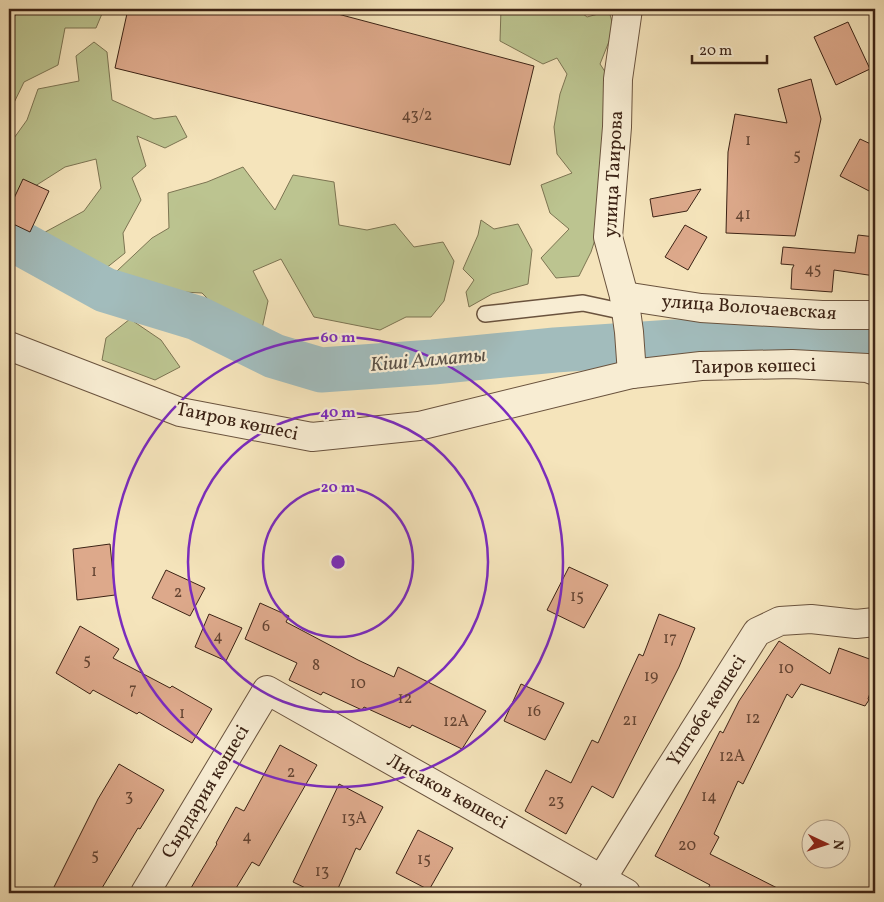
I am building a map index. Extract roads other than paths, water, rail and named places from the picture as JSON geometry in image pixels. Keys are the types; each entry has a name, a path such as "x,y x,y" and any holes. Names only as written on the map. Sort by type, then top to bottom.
{"street":[{"name":"улица Таирова","path":"628,9 618,79 617,127 608,237 626,313 632,366"},
{"name":"улица Волочаевская","path":"626,313 700,308 822,316 875,316"},
{"name":"Таиров көшесі","path":"9,346 180,412 312,437 419,426 591,384 632,366 792,364 868,368 875,371"},
{"name":"Үштөбе көшесі","path":"597,886 757,632 780,621 811,619 856,624 875,622"},
{"name":"Лисаков көшесі","path":"267,690 597,886 626,893"},
{"name":"Сырдария көшесі","path":"145,893 267,690"}],"lane":[{"path":"485,314 583,303 626,313"}],"waterway":[{"name":"Кіші Алматы","path":"9,237 105,290 197,318 274,356 321,370 673,342 761,341 875,348"}]}
